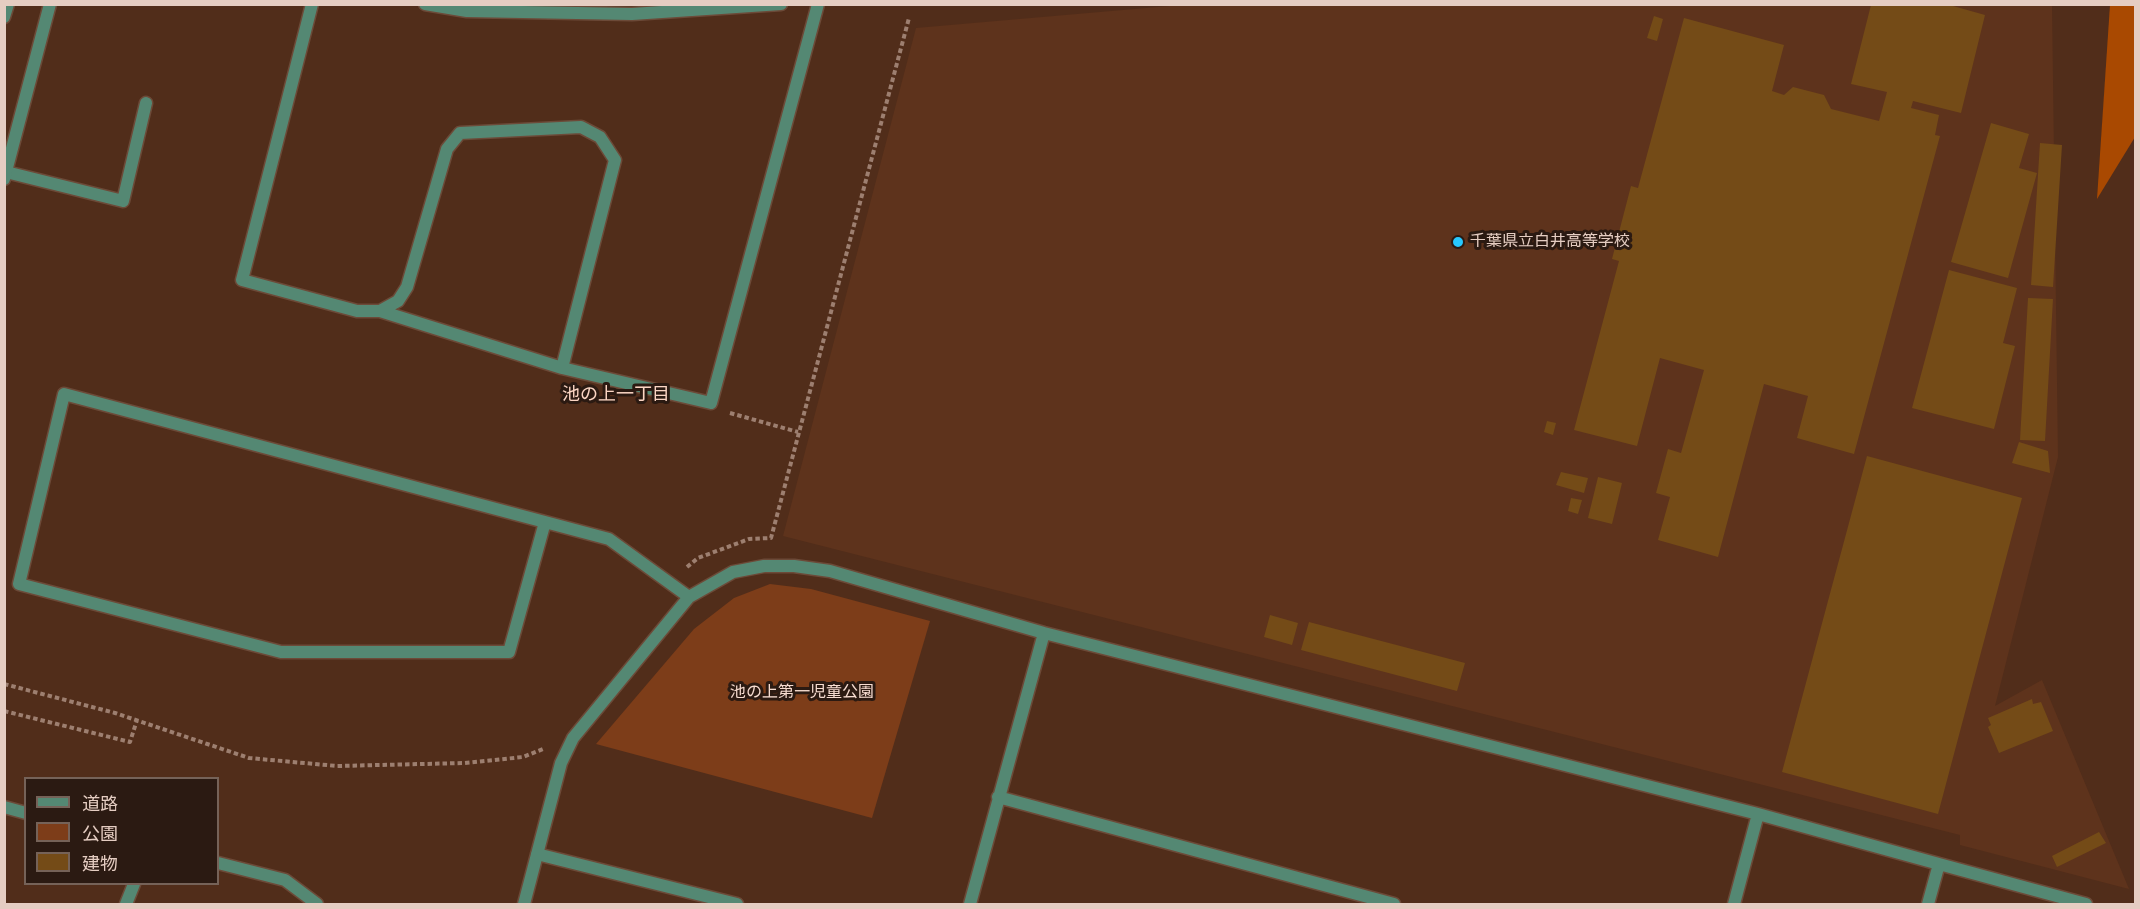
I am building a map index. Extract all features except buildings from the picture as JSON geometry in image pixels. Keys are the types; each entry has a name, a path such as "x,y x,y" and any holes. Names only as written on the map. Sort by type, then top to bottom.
{"street":[{"path":"4,17 8,4"},
{"path":"50,4 5,176 123,201 146,103"},
{"path":"312,4 242,280 357,311 380,311 562,368 711,403 818,4"},
{"path":"425,4 467,11 632,14 698,7 781,4"},
{"path":"380,311 398,301 407,287 447,149 460,133 581,127 600,137 615,160 562,368"},
{"path":"545,522 509,652 282,652 19,584 64,394 609,539 689,597"},
{"path":"524,904 561,763 573,738 689,597 733,572 764,566 794,566 830,571 1044,633 1758,814 2086,904"},
{"path":"970,904 1044,633"},
{"path":"998,797 1394,904"},
{"path":"4,807 24,812"},
{"path":"1734,904 1758,814"},
{"path":"537,854 737,904"},
{"path":"219,863 285,880 317,904"},
{"path":"1928,904 1940,864"},
{"path":"126,904 134,885"}],"path":[{"path":"771,538 909,18"},
{"path":"711,403 719,410 798,432"},
{"path":"4,684 137,720 249,758 337,766 465,763 523,757 573,738"},
{"path":"4,711 130,742 137,720"}],"shaded area":[{"name":"千葉県立白井高等学校","path":"1192,4 2052,5 2058,457 1995,706 2042,680 2129,889 1960,845 1960,835 783,536 916,28"},
{"path":"2110,5 2135,5 2135,137 2097,199"}],"green space":[{"name":"池の上第一児童公園","path":"770,584 811,589 930,621 872,818 596,744 694,629 734,598"}],"place":[{"name":"千葉県立白井高等学校","path":"1458,242"}],"district":[{"name":"池の上一丁目","path":"616,395"}]}
